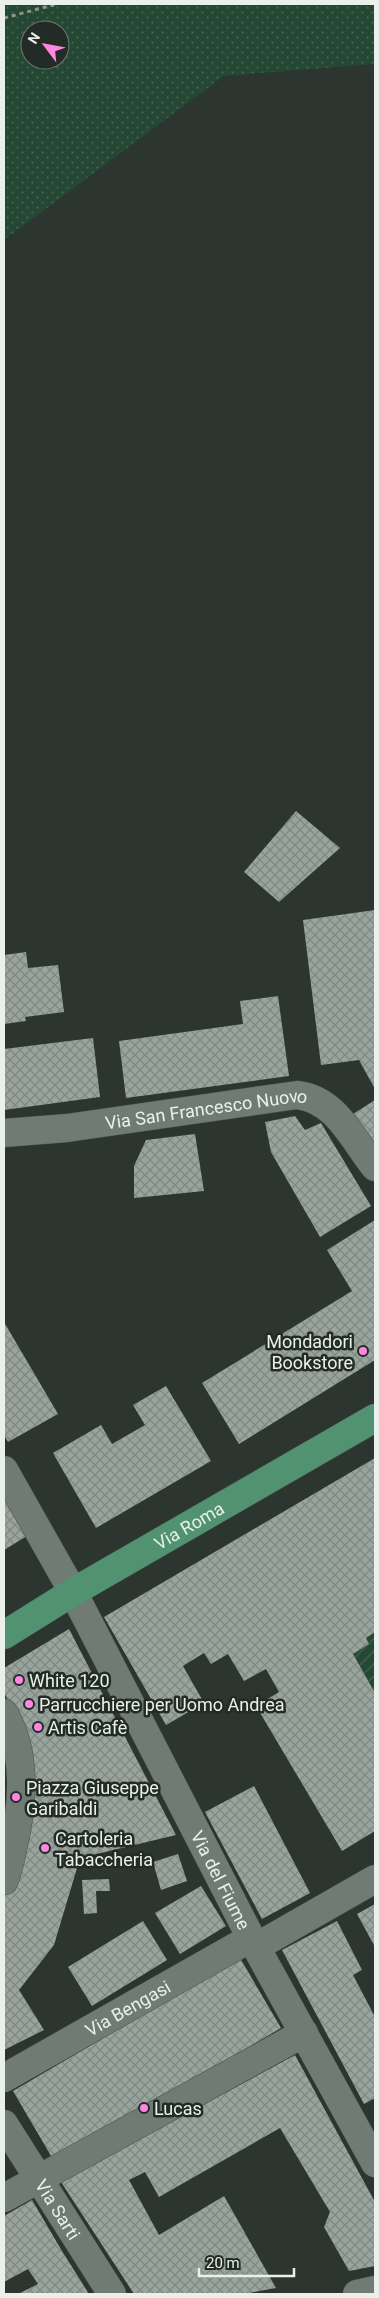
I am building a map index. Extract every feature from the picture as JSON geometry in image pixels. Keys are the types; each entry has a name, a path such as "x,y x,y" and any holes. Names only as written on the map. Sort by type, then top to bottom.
{"main road":[{"name":"Via Roma","path":"4,1635 73,1592 375,1418"}],"street":[{"name":"Via San Francesco Nuovo","path":"4,1133 68,1128 297,1094 316,1099 332,1110 375,1168"},
{"name":"Via del Fiume","path":"4,1470 73,1592 254,1942 375,2163"},
{"path":"4,1713 18,1749 21,1782 18,1827 4,1881"},
{"name":"Via Bengasi","path":"4,2078 254,1942 375,1879"},
{"path":"4,2198 304,2034"},
{"name":"Via Sarti","path":"4,2124 112,2294"},
{"path":"357,2294 375,2290"}],"path":[{"path":"4,18 57,4"}],"green space":[{"path":"4,4 375,4 375,64 224,76 4,240"},
{"path":"375,1632 375,1693 353,1654 369,1644 366,1638"}],"building":[{"path":"296,811 340,848 279,902 244,872"},
{"path":"375,910 375,1089 359,1060 321,1065 303,920"},
{"path":"26,952 28,968 58,965 64,1012 25,1017 26,1021 4,1024 4,955"},
{"path":"278,996 289,1076 126,1098 119,1041 243,1024 240,1001"},
{"path":"93,1038 100,1097 4,1110 4,1049"},
{"path":"375,1100 375,1148 353,1114"},
{"path":"295,1116 305,1130 321,1123 371,1206 320,1237 271,1152 265,1122"},
{"path":"195,1134 204,1191 134,1198 134,1166 146,1140"},
{"path":"375,1220 375,1360 239,1444 202,1383 352,1291 327,1250"},
{"path":"4,1322 58,1414 8,1442 4,1435"},
{"path":"166,1386 211,1461 96,1528 53,1453 101,1425 112,1444 145,1425 133,1405"},
{"path":"375,1458 375,1632 366,1638 369,1644 353,1654 375,1693 375,1831 342,1851 256,1706 279,1692 266,1669 244,1681 228,1654 211,1664 204,1653 183,1666 204,1703 166,1725 104,1617"},
{"path":"4,1497 27,1536 4,1550"},
{"path":"69,1629 176,1835 80,1858 54,1945 19,1990 44,2030 4,2050 4,1895 7,1890 16,1714 4,1693 4,1668"},
{"path":"254,1786 310,1893 262,1919 205,1812"},
{"path":"178,1854 187,1881 161,1890 153,1862"},
{"path":"109,1879 110,1891 96,1891 97,1913 84,1914 82,1880"},
{"path":"201,1886 226,1926 180,1954 155,1913"},
{"path":"375,1904 375,1947 357,1914"},
{"path":"143,1921 167,1960 92,2006 68,1967"},
{"path":"337,1921 362,1970 353,1975 375,2017 375,2098 364,2104 282,1950"},
{"path":"240,1958 281,2028 54,2161 13,2091"},
{"path":"295,2055 375,2202 375,2266 349,2271 324,2227 330,2212 280,2128 159,2197 145,2172 129,2180 159,2235 224,2196 276,2288 243,2294 134,2294 61,2182"},
{"path":"32,2200 89,2294 18,2294 38,2284 28,2269 4,2282 4,2216"}],"place":[{"name":"Mondadori Bookstore","path":"363,1351"},
{"name":"White 120","path":"19,1680"},
{"name":"Parrucchiere per Uomo Andrea","path":"29,1704"},
{"name":"Artis Cafè","path":"38,1727"},
{"name":"Piazza Giuseppe Garibaldi","path":"16,1797"},
{"name":"Cartoleria Tabaccheria","path":"45,1848"},
{"name":"Lucas","path":"144,2108"}]}
